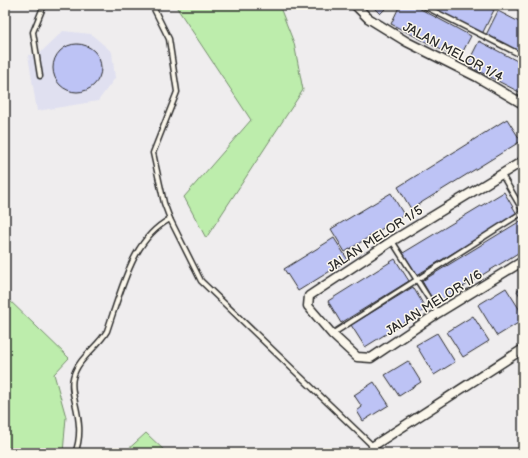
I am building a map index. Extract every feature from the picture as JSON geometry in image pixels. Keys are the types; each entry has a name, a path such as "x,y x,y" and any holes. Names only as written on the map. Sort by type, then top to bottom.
{"street":[{"name":"JALAN MELOR 1/4","path":"355,5 368,18 406,42 477,77 523,104"},
{"name":"JALAN MELOR 1/5","path":"357,357 332,334 308,306 309,296 392,241 523,161"},
{"name":"JALAN MELOR 1/6","path":"357,357 371,358 438,313 523,261"},
{"path":"373,446 523,349"}],"lane":[{"path":"40,76 33,32 44,5"},
{"path":"152,5 169,39 176,92 153,152 164,203 170,219 202,281 380,453"},
{"path":"422,5 523,56"},
{"path":"332,334 523,211 502,175"},
{"path":"75,453 79,437 79,420 72,387 73,376 78,367 106,331 136,253 148,236 162,223 170,219"},
{"path":"392,241 438,313"}],"shaded area":[{"path":"63,31 91,34 112,52 115,78 98,101 37,111 28,55 39,54"}],"green space":[{"path":"175,5 279,5 294,43 303,90 206,238 184,197 251,120"},
{"path":"5,296 69,358 54,374 66,417 63,453 5,453"},
{"path":"146,433 167,453 124,453"}],"building":[{"path":"371,5 389,5 380,14"},
{"path":"400,5 413,5 471,36 459,59 391,24"},
{"path":"427,5 485,5 494,10 482,34"},
{"path":"498,11 523,24 523,55 486,35"},
{"path":"479,41 523,64 523,94 467,65"},
{"path":"72,44 82,44 94,51 101,63 101,73 94,85 82,92 72,92 64,88 57,81 53,73 53,63 57,55 64,48"},
{"path":"507,119 521,141 411,209 398,187"},
{"path":"504,192 517,214 417,275 403,253"},
{"path":"391,193 404,215 345,252 331,229"},
{"path":"522,220 523,250 435,304 422,281"},
{"path":"334,238 348,260 298,291 284,269"},
{"path":"395,259 409,281 341,323 328,301"},
{"path":"413,287 426,309 365,347 351,325"},
{"path":"523,287 523,301 517,291"},
{"path":"506,288 523,315 523,320 497,336 478,305"},
{"path":"473,316 489,341 463,357 447,332"},
{"path":"437,333 455,362 434,375 416,345"},
{"path":"408,361 421,382 399,396 385,375"},
{"path":"374,382 389,405 363,421 357,411 362,407 354,395"}]}
